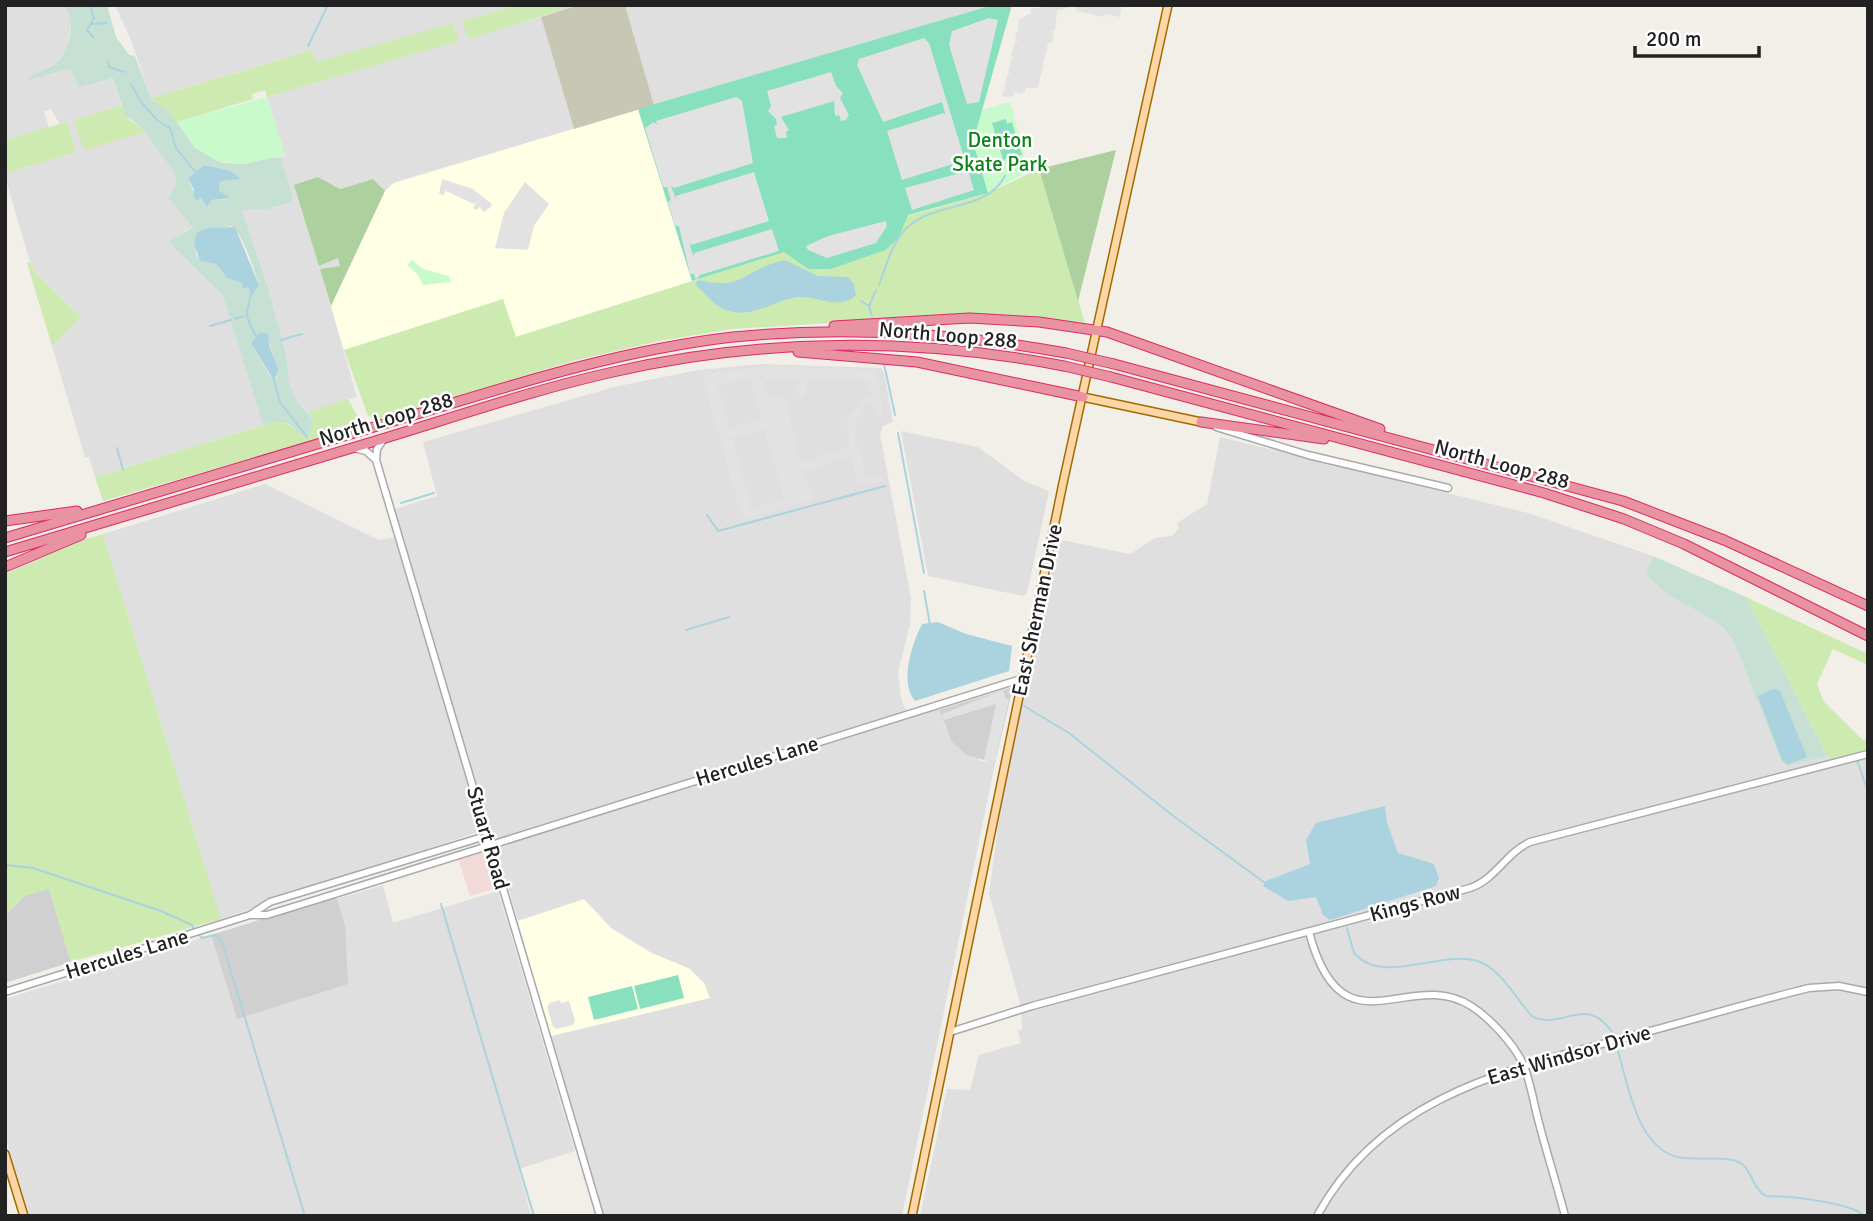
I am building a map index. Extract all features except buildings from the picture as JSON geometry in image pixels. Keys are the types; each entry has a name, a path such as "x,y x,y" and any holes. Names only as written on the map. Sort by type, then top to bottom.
{"highway":[{"path":"778,334 823,327 969,318 1039,322 1096,330 1130,339 1381,429 1400,440"},
{"name":"North Loop 288","path":"5,538 602,361 684,344 778,334 859,331 939,335 1066,353 1400,440 1623,501 1668,517 1868,607"},
{"name":"North Loop 288","path":"5,552 589,378 652,364 733,352 815,346 906,346 988,353 1064,366 1544,493 1642,526 1724,562 1868,636"},
{"path":"733,352 821,352 885,358 1083,397"},
{"path":"1201,422 1268,429 1381,449"},
{"path":"5,567 68,540 184,498"},
{"path":"5,521 70,513 134,499"}],"main road":[{"name":"East Sherman Drive","path":"912,1216 1096,330 1168,5"},
{"name":"North Loop 288","path":"1083,397 1201,422"},
{"path":"5,1154 24,1216"}],"street":[{"name":"North Loop 288","path":"1201,422 1308,454 1448,488"},
{"path":"353,447 366,451 376,460 380,444 387,437"},
{"name":"Stuart Road","path":"376,460 600,1216"},
{"name":"Hercules Lane","path":"250,915 267,915 1024,678"},
{"name":"Kings Row","path":"950,1032 1475,886 1493,875 1512,853 1530,842 1868,754"},
{"name":"Hercules Lane","path":"5,992 250,915 270,902 479,838 490,844"},
{"path":"1309,932 1321,970 1333,985 1346,994 1371,1001 1438,996 1458,999 1482,1014 1524,1066 1565,1216"},
{"name":"East Windsor Drive","path":"1317,1216 1345,1172 1388,1131 1455,1092 1524,1066 1809,988 1839,986 1868,992"}],"shaded area":[{"path":"5,5 64,5 71,16 69,46 58,61 27,81 72,67 78,88 113,78 121,106 75,120 85,149 145,132 173,171 178,183 168,198 188,218 193,227 183,232 213,285 223,296 263,425 95,477 89,457 85,457 52,346 81,317 37,274 30,262 5,177 5,174 76,152 49,106 50,110 44,111 49,128 5,140"},
{"path":"64,5 107,5 116,37 129,55 135,56 152,100 170,112 195,148 223,163 245,164 254,159 281,157 293,198 291,202 268,209 242,210 267,283 286,354 289,383 298,403 314,420 309,435 305,438 286,423 263,425 223,296 169,242 193,227 168,198 177,183 173,171 145,132 124,113 113,78 78,88 71,68 26,81 54,64 63,55 69,42 71,26","holes":["204,165 229,170 241,179 220,180 219,191 228,199 212,200 207,207 201,198 197,201 188,178","231,226 235,229 248,252 259,285 252,296 248,287 244,290 241,282 225,276 216,264 202,261 196,255 197,232","260,332 267,340 279,370 276,379 270,376 251,343"]},
{"path":"115,5 519,5 463,21 467,38 541,17 574,129 395,182 385,191 373,179 339,189 333,184 319,266 338,257 340,266 320,269 357,397 307,412 298,403 288,382 286,354 267,282 242,210 272,208 291,202 293,198 281,157 285,155 267,97 458,41 453,24 315,63 311,50 151,98 131,40"},
{"path":"578,5 625,5 654,105 574,129 541,17"},
{"path":"625,5 993,5 654,105"},
{"path":"1058,5 1122,5 1120,17 1091,14 1091,10 1089,14 1076,11 1076,7 1072,6 1057,11 1055,31 1051,31 1054,33 1052,43 1048,43 1038,88 1026,88 1025,92 1019,94 1013,91 1014,96 1002,97 1004,90 1007,90 1004,89 1007,75 1011,75 1008,73 1011,58 1015,58 1011,56 1015,41 1019,41 1015,39 1017,31 1021,31 1017,29 1019,20 1031,13 1030,9"},
{"path":"989,18 998,20 979,102 967,104 949,45 952,31"},
{"path":"924,38 929,43 974,190 912,210 905,188 964,172 959,158 959,162 902,180 887,131 944,113 946,116 942,102 883,122 857,65 859,59"},
{"path":"831,72 836,86 843,93 840,98 849,115 846,120 841,121 839,115 835,116 834,101 781,117 789,130 786,132 787,138 777,138 774,126 777,125 776,119 768,111 771,106 767,91"},
{"path":"736,97 742,101 753,163 674,188 671,186 676,199 676,196 754,172 769,221 691,245 689,243 694,257 694,253 772,229 779,251 700,275 696,280 694,274 690,274 679,226 675,226 668,202 671,200 667,187 663,187 645,128 654,122 657,125 656,121"},
{"path":"638,109 692,281 515,337 503,300 344,350 331,306 385,191 392,184"},
{"path":"442,179 473,189 492,204 491,207 484,212 480,208 481,205 477,210 473,208 477,201 474,204 446,191 446,188 444,195 439,194"},
{"path":"525,182 549,204 534,226 528,250 495,248 504,213"},
{"path":"886,221 887,226 876,243 827,258 808,250 806,246 828,236"},
{"path":"762,364 881,368 884,373 893,422 883,426 880,434 911,598 910,625 898,673 901,697 907,714 937,704 945,727 981,761 995,763 902,1216 604,1216 551,1036 710,998 684,966 654,954 611,928 584,900 518,921 504,873 500,874 400,536 395,509 437,496 423,442 614,387 698,370"},
{"path":"770,366 771,370 772,366 790,367 790,370 791,367 809,368 809,371 810,368 827,368 828,372 829,368 846,369 847,373 848,369 865,370 865,374 866,370 875,371 881,392 878,393 882,401 883,417 876,414 874,404 867,404 855,422 855,439 856,446 860,446 863,464 860,466 863,466 865,475 862,477 883,475 884,481 855,484 856,475 851,456 822,466 821,463 820,467 806,471 804,468 800,471 804,472 809,489 805,490 809,490 812,500 743,520 744,513 740,513 737,501 740,500 737,500 735,490 737,489 734,489 729,473 732,471 729,471 724,454 727,453 724,453 720,441 724,440 718,434 722,432 717,428 720,426 716,426 712,410 715,408 711,408 708,393 710,391 707,392 703,375 706,374 704,369 709,368 714,375 714,372 723,371 724,374 724,371 741,369 742,372 743,369 760,367 761,370 762,367","holes":["764,375 764,379 771,379 772,375 773,379 787,379 788,375 789,379 796,380 798,377 796,394 804,398 808,381 805,380 808,377 809,380 827,381 827,377 828,381 869,380 872,395 862,401 856,410 853,408 846,420 850,449 847,447 834,451 834,454 832,451 819,455 820,458 799,462 792,430 788,429 792,428 787,411 783,411 787,410 784,398 778,396 770,399 770,402 765,400 768,397 763,381 760,380","749,377 754,380 751,382 756,398 759,397 756,400 764,419 746,423 746,426 744,423 731,427 729,430 726,428 729,426 728,421 724,421 727,420 723,403 719,403 722,401 718,385 714,383 718,380 719,384 733,382 734,379 734,382 749,380","763,427 768,429 765,431 769,447 773,447 770,449 775,466 778,466 775,468 780,485 783,485 780,486 784,499 787,500 784,503 783,500 769,504 768,508 767,504 752,508 751,512 748,509 751,507 748,494 744,494 747,492 743,476 739,476 742,474 738,458 734,458 737,456 733,440 729,439 733,435 734,438 748,435 748,431 749,434 763,430"]},
{"path":"901,431 978,447 1024,481 1049,491 1027,593 1023,596 928,576"},
{"path":"1220,437 1528,513 1653,556 1645,574 1668,595 1717,622 1733,639 1783,763 1789,765 1827,756 1831,764 1868,754 1868,1216 920,1216 947,1089 970,1090 979,1055 1021,1043 1018,1031 1022,1029 1021,1006 989,894 1010,738 1052,538 1130,554 1155,538 1172,536 1179,528 1177,523 1207,504"},
{"path":"265,484 379,540 397,537 481,831 221,919 103,534"},
{"path":"1653,556 1746,597 1827,756 1789,765 1782,762 1733,639 1717,622 1668,595 1645,574"},
{"path":"1013,687 995,763 967,755 952,742 939,710"},
{"path":"1003,690 1006,699 1009,699 995,762 984,760 996,704 944,720 942,714"},
{"path":"484,850 488,853 498,888 470,896 458,858"},
{"path":"383,885 393,923 498,891 575,1151 519,1169 531,1216 30,1216 5,1137 5,999 211,935 237,1019 345,924 337,899"},
{"path":"49,888 71,962 5,983 5,916 24,896"},
{"path":"336,896 345,924 348,984 237,1019 211,935"},
{"path":"584,899 611,928 649,952 690,969 704,983 710,998 551,1036 518,921"},
{"path":"560,1000 561,1003 569,1001 575,1020 573,1025 557,1029 553,1027 547,1007"}],"green space":[{"path":"519,5 578,5 468,39 462,21"},
{"path":"993,5 1012,5 973,142 988,193 908,215 899,237 886,250 831,269 808,269 784,252 692,281 638,109"},
{"path":"453,23 459,41 267,97 265,90 252,94 253,99 177,122 151,98 312,50 316,62"},
{"path":"267,97 285,155 245,164 219,162 195,148 177,122"},
{"name":"Denton Skate Park","path":"1010,102 1029,171 988,193 973,142 982,110"},
{"path":"121,106 130,120 145,132 84,150 74,120"},
{"path":"1006,119 1007,124 1012,122 1022,155 1003,160 992,123"},
{"path":"67,122 76,152 5,174 5,140"},
{"path":"1116,150 1078,301 1039,169"},
{"path":"1039,169 1085,323 980,314 733,329 659,341 573,361 380,420 368,416 344,350 503,299 516,337 784,252 808,269 831,269 886,250 899,237 907,216 988,193"},
{"path":"318,177 340,189 373,179 385,191 331,306 320,269 340,266 338,258 319,266 294,185"},
{"path":"412,260 423,269 449,276 451,282 423,285 418,275 407,265"},
{"path":"30,262 37,274 81,317 52,346 27,263"},
{"path":"348,399 358,417 356,425 350,430 103,501 95,477 280,420 309,435 313,418 307,412"},
{"path":"103,534 221,919 71,962 49,889 24,896 5,916 5,574 80,541"},
{"path":"1746,597 1868,654 1868,665 1833,649 1817,684 1824,702 1863,740 1868,739 1868,754 1831,764"},
{"path":"678,975 684,998 640,1009 634,986"},
{"path":"632,986 638,1009 594,1020 588,997"}],"water":[{"path":"204,165 229,170 241,179 220,181 219,191 230,198 212,200 207,207 201,198 197,201 193,196 194,190 188,178"},
{"path":"235,227 259,285 252,296 248,287 244,290 241,282 227,278 216,264 200,261 194,243 197,232 209,228"},
{"path":"785,260 818,276 848,277 854,284 856,295 844,302 803,297 786,299 753,311 734,312 717,305 695,284 699,280 714,283 735,281"},
{"path":"260,332 268,334 269,346 279,370 274,381 251,343"},
{"path":"938,622 966,634 1012,646 1009,671 915,701 908,684 911,652 922,624"},
{"path":"1774,689 1780,691 1807,757 1787,765 1782,760 1758,696"},
{"path":"1385,806 1387,823 1398,853 1434,864 1439,878 1436,886 1330,920 1323,915 1316,897 1288,901 1263,886 1266,881 1310,864 1306,840 1316,823"}],"waterway":[{"path":"90,5 94,18 87,30 93,37"},
{"path":"308,46 328,5"},
{"path":"91,24 106,23"},
{"path":"108,62 109,67 124,72"},
{"path":"131,84 141,102 158,121 170,128 176,148 196,173"},
{"path":"879,285 894,245 903,231 920,218 986,195 997,187 1005,176"},
{"path":"872,316 869,306 876,290"},
{"path":"251,294 247,316 256,336"},
{"path":"861,301 869,306"},
{"path":"235,319 244,316"},
{"path":"210,326 231,320"},
{"path":"281,340 302,334"},
{"path":"884,364 895,415"},
{"path":"274,380 280,402 307,437"},
{"path":"898,433 924,573"},
{"path":"117,448 123,470"},
{"path":"707,515 718,531 885,486"},
{"path":"401,503 434,493"},
{"path":"924,591 930,625"},
{"path":"686,630 729,617"},
{"path":"1024,706 1069,733 1172,815 1265,883"},
{"path":"1857,760 1868,792"},
{"path":"5,865 33,868 161,911 192,925 194,929"},
{"path":"441,904 534,1216"},
{"path":"1347,928 1354,953 1366,963 1397,967 1448,959 1480,962 1502,979 1533,1017 1544,1020 1593,1015 1612,1032"},
{"path":"199,935 202,938 215,935 221,939 305,1216"},
{"path":"1617,1048 1636,1112 1643,1127 1663,1151 1684,1158 1736,1161 1745,1167 1757,1188 1766,1196 1833,1204 1857,1211 1864,1216"}]}
